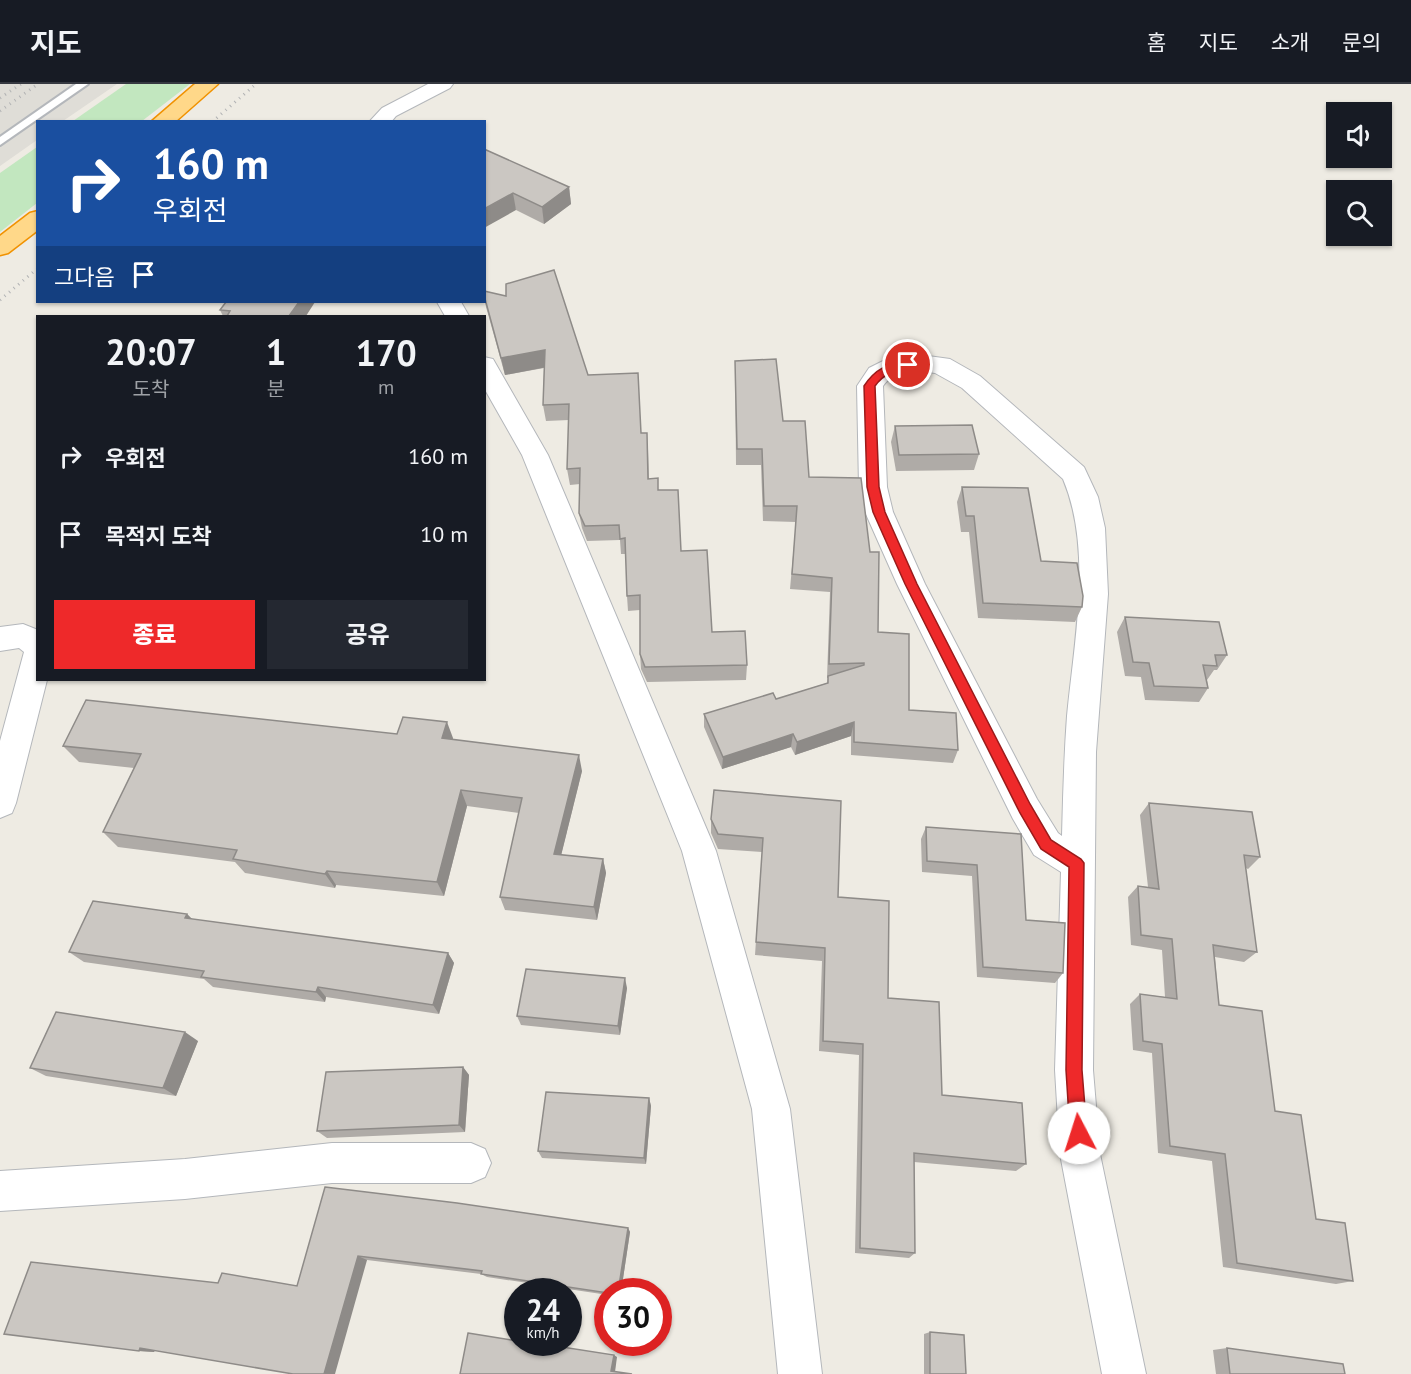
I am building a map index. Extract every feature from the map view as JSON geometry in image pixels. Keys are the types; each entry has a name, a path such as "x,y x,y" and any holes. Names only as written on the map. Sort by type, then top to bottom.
{"highway":[{"path":"163,120 208,84"},
{"path":"0,248 36,220"}],"street":[{"path":"381,120 390,112 443,84"},
{"path":"1076,863 1046,844 1025,809 911,584 879,512 873,487 870,386 878,375 894,366 921,363 941,365 971,382 1074,474 1084,497 1091,528 1093,594 1080,752 1076,863 1074,1070 1080,1154 1124,1374"},
{"path":"486,368 536,455 699,851 771,1109 800,1374"},
{"path":"0,639 23,636 36,644"},
{"path":"0,802 36,662"},
{"path":"0,1191 185,1179 332,1163 471,1163"}],"lane":[{"path":"0,142 83,84"}],"shaded area":[{"path":"0,84 117,84 64,120 36,120 36,141 0,166"}],"green space":[{"path":"126,84 190,84 143,120 74,120"},
{"path":"36,148 36,204 0,232 0,173"}],"building":[{"path":"486,150 569,187 542,207 513,193 486,208"},
{"path":"554,270 588,375 638,373 641,433 647,433 648,479 658,478 658,490 678,490 681,551 707,550 712,632 745,631 747,665 645,667 640,654 640,595 627,596 625,538 620,539 619,525 585,526 579,513 580,468 567,469 569,404 543,405 545,350 501,358 486,302 486,291 506,296 506,284"},
{"path":"225,303 298,303 290,315 228,315 230,311 220,310"},
{"path":"776,359 783,421 805,421 809,477 861,478 870,552 879,552 878,632 909,634 909,710 956,713 958,750 854,742 854,722 797,742 793,734 723,757 704,714 773,693 776,699 828,683 828,676 864,665 864,663 829,664 832,578 792,574 797,506 764,506 762,449 737,449 735,361"},
{"path":"972,425 979,454 899,455 895,426"},
{"path":"962,487 1028,488 1041,561 1077,563 1083,596 1082,607 983,603 974,516 966,516"},
{"path":"1125,617 1219,622 1227,655 1215,655 1217,666 1203,665 1208,688 1154,686 1149,663 1133,662"},
{"path":"86,700 397,734 403,717 447,722 442,738 579,755 554,854 603,859 594,907 500,897 522,798 461,790 437,882 327,871 325,874 233,859 237,850 103,832 141,754 63,746"},
{"path":"714,790 841,801 838,897 889,901 888,998 939,1002 942,1095 1022,1103 1026,1164 914,1153 915,1253 860,1248 863,1044 823,1041 825,948 756,942 763,838 718,834 711,819"},
{"path":"1149,803 1252,812 1260,857 1244,855 1257,952 1213,945 1219,1005 1262,1011 1275,1111 1301,1115 1316,1219 1345,1223 1353,1281 1237,1263 1225,1154 1170,1146 1162,1044 1143,1041 1140,994 1177,999 1172,939 1141,935 1138,886 1159,889"},
{"path":"926,827 1021,834 1026,920 1065,923 1063,973 983,967 977,865 927,861"},
{"path":"93,901 187,914 185,918 448,953 433,1005 318,987 316,992 201,977 204,971 69,952"},
{"path":"526,969 625,978 618,1026 517,1016"},
{"path":"56,1012 185,1032 163,1088 30,1068"},
{"path":"463,1067 459,1125 317,1131 326,1072"},
{"path":"546,1092 649,1098 644,1158 538,1151"},
{"path":"325,1187 457,1203 628,1228 620,1278 594,1278 594,1291 582,1289 582,1278 508,1278 481,1274 482,1271 358,1256 324,1374 293,1374 140,1348 139,1351 4,1334 31,1262 218,1283 222,1273 297,1286"},
{"path":"930,1332 964,1335 966,1374 930,1374"},
{"path":"468,1333 504,1339 504,1356 582,1356 582,1350 594,1352 594,1356 614,1356 611,1371 632,1374 460,1374"},
{"path":"1227,1348 1343,1364 1345,1374 1230,1374"}],"railway":[{"path":"0,98 21,84"},
{"path":"0,111 38,84"},
{"path":"214,120 256,84"},
{"path":"0,300 36,270"}],"route":[{"path":"908,365 894,366 878,375 870,386 873,487 879,512 911,584 1025,809 1046,844 1076,863 1074,1070 1079,1133"}]}
